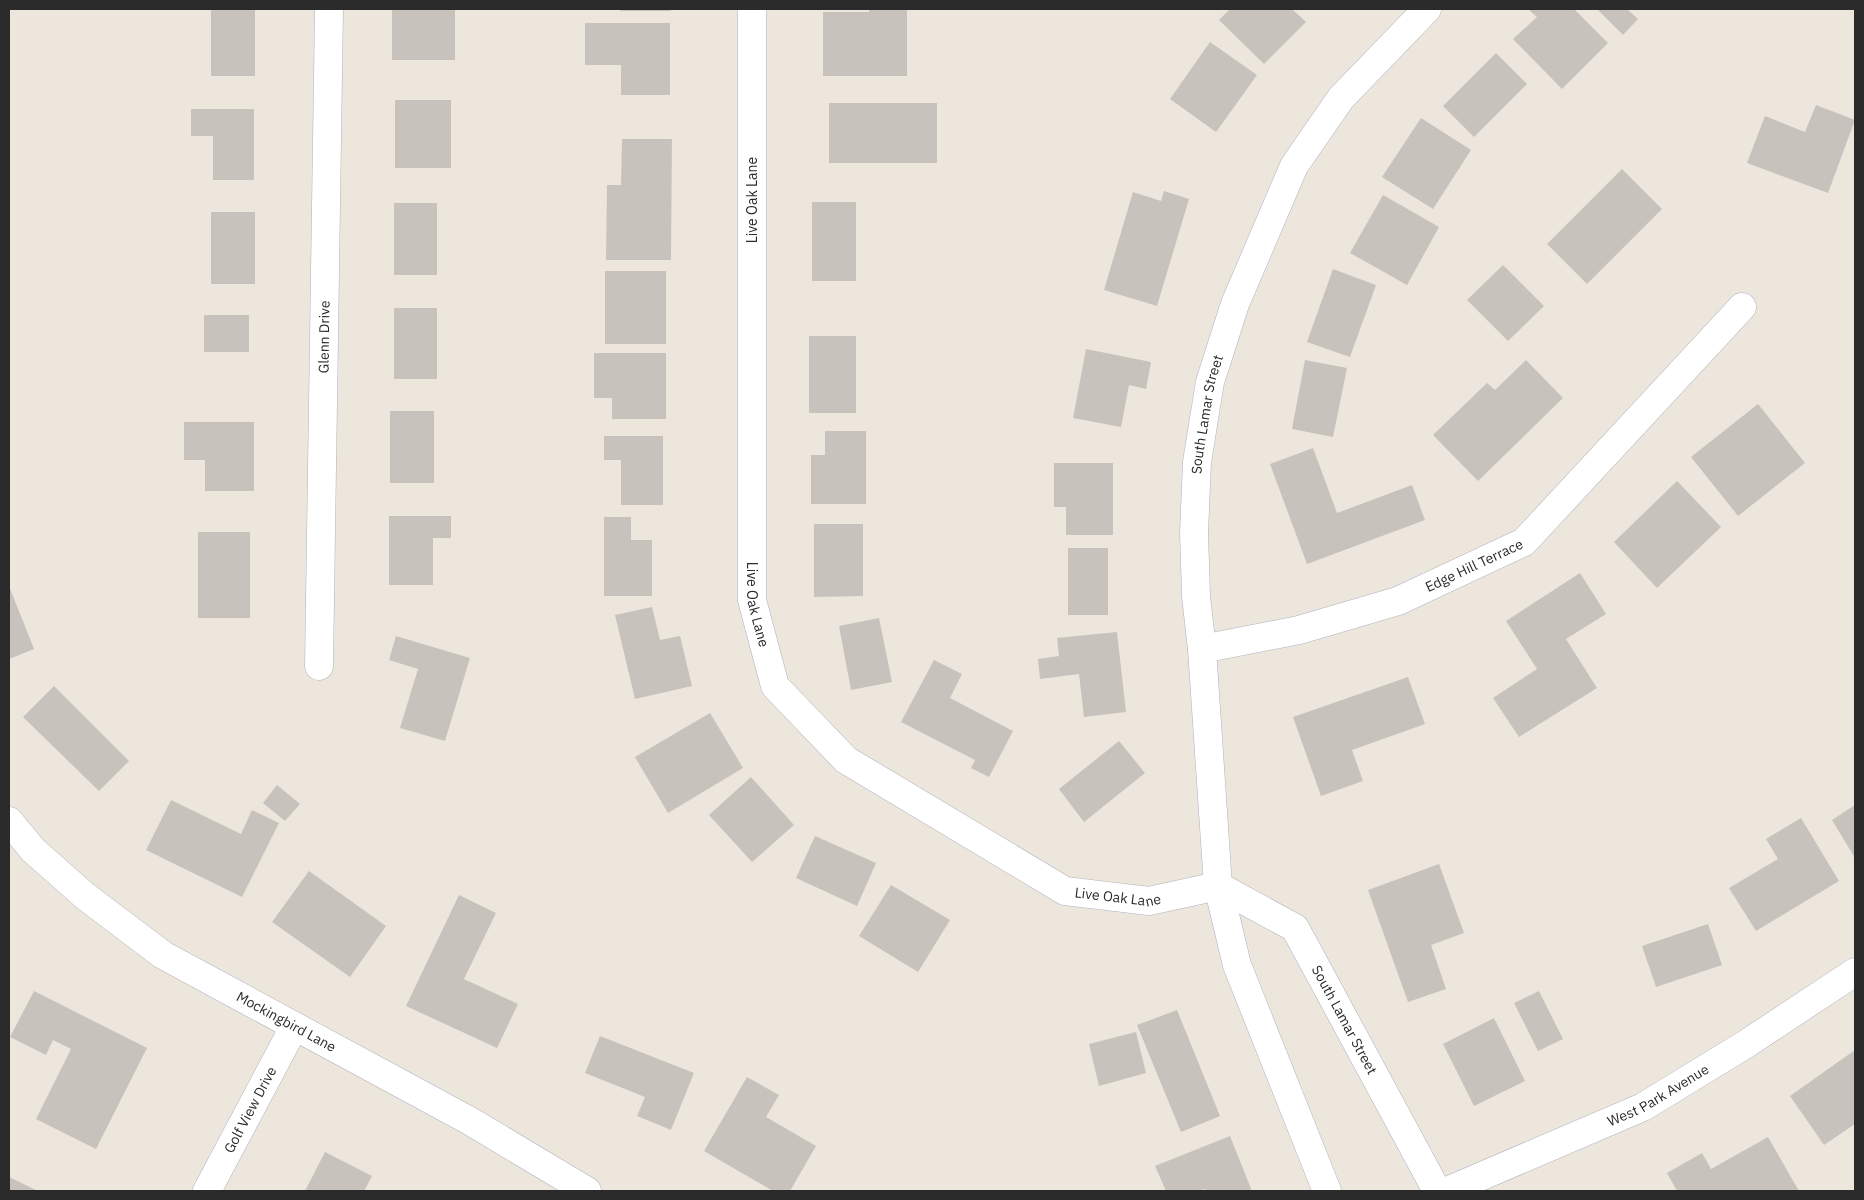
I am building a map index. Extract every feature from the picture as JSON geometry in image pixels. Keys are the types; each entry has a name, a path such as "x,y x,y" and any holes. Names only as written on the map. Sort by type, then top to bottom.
{"street":[{"name":"Glenn Drive","path":"319,666 328,9"},
{"name":"Live Oak Lane","path":"752,9 752,600 775,686 846,760 1065,891 1149,901 1218,886"},
{"name":"South Lamar Street","path":"1327,1191 1237,965 1218,886 1202,650 1196,596 1194,533 1197,462 1210,382 1235,304 1294,166 1342,98 1427,9"},
{"name":"Edge Hill Terrace","path":"1202,650 1299,630 1398,601 1524,542 1742,307"},
{"name":"Mockingbird Lane","path":"9,821 33,850 84,896 162,955 470,1121 587,1191"},
{"name":"South Lamar Street","path":"1218,886 1295,928 1437,1191"},
{"name":"West Park Avenue","path":"1447,1191 1642,1107 1746,1044 1855,972"},
{"name":"Golf View Drive","path":"207,1191 294,1027"}],"building":[{"path":"211,9 255,9 255,76 211,76"},
{"path":"392,9 455,9 455,60 392,60"},
{"path":"620,9 671,9 671,11 620,11"},
{"path":"869,9 907,9 907,76 823,76 823,12 869,12"},
{"path":"1230,9 1292,9 1306,22 1264,64 1219,20"},
{"path":"1528,9 1574,9 1608,43 1562,89 1513,39 1537,17"},
{"path":"1597,9 1627,9 1638,19 1623,35"},
{"path":"585,23 670,23 670,95 621,95 621,65 585,65"},
{"path":"1210,42 1257,75 1216,132 1170,99"},
{"path":"1496,53 1527,84 1474,137 1443,106"},
{"path":"395,100 451,100 451,168 395,168"},
{"path":"829,103 937,103 937,163 829,163"},
{"path":"1816,105 1855,120 1828,193 1747,163 1765,116 1805,132"},
{"path":"191,109 254,109 254,180 213,180 213,136 191,136"},
{"path":"1421,118 1471,150 1433,209 1382,177"},
{"path":"622,139 672,139 671,260 606,260 607,185 621,185"},
{"path":"1622,169 1662,209 1587,284 1547,244"},
{"path":"1164,191 1189,199 1157,306 1104,290 1133,192 1161,201"},
{"path":"1383,195 1439,227 1407,285 1350,253"},
{"path":"812,202 856,202 856,281 812,281"},
{"path":"394,203 437,203 437,275 394,275"},
{"path":"211,212 255,212 255,284 211,284"},
{"path":"1503,265 1544,306 1508,341 1467,300"},
{"path":"1333,269 1376,285 1350,357 1307,342"},
{"path":"605,271 666,271 666,344 605,344"},
{"path":"394,308 437,308 437,379 394,379"},
{"path":"204,315 249,315 249,352 204,352"},
{"path":"809,336 856,336 856,413 809,413"},
{"path":"1086,349 1151,362 1146,389 1129,385 1121,427 1073,418"},
{"path":"594,353 666,353 666,419 612,419 612,398 594,398"},
{"path":"1305,360 1347,368 1333,437 1292,429"},
{"path":"1526,360 1563,398 1478,481 1433,435 1487,383 1495,390"},
{"path":"1758,404 1805,463 1738,516 1691,457"},
{"path":"390,411 434,411 434,483 390,483"},
{"path":"184,422 254,422 254,491 205,491 205,460 184,460"},
{"path":"825,431 866,431 866,504 811,504 811,455 825,455"},
{"path":"604,436 663,436 663,505 621,505 621,460 604,460"},
{"path":"1313,448 1337,513 1412,485 1425,520 1307,564 1270,464"},
{"path":"1054,463 1113,463 1113,535 1066,535 1066,507 1054,507"},
{"path":"1677,481 1721,527 1657,588 1614,542"},
{"path":"389,516 451,516 451,538 433,538 433,585 389,585"},
{"path":"604,517 631,517 631,540 652,540 652,596 604,596"},
{"path":"814,524 863,524 863,596 814,597"},
{"path":"198,532 250,532 250,618 198,618"},
{"path":"1068,548 1108,548 1108,615 1068,615"},
{"path":"1580,573 1606,614 1566,639 1597,688 1519,737 1493,698 1537,669 1506,621"},
{"path":"9,586 34,649 9,659"},
{"path":"652,607 660,640 680,636 692,686 635,699 615,615"},
{"path":"879,618 892,682 851,690 839,626"},
{"path":"1117,632 1126,712 1084,717 1079,674 1040,679 1038,659 1059,656 1057,638"},
{"path":"396,636 470,658 445,741 400,728 418,669 389,660"},
{"path":"934,660 962,674 950,698 1013,731 989,777 971,768 975,760 901,722"},
{"path":"1408,677 1425,724 1352,750 1363,781 1321,796 1293,717"},
{"path":"54,686 129,761 99,791 23,717"},
{"path":"710,713 743,768 668,813 635,757"},
{"path":"1119,741 1145,773 1084,822 1059,789"},
{"path":"751,777 794,825 752,862 709,815"},
{"path":"277,785 300,804 285,821 263,803"},
{"path":"171,800 241,834 252,810 279,823 242,897 146,850"},
{"path":"1855,805 1855,858 1832,820"},
{"path":"1801,818 1839,881 1756,931 1729,888 1778,859 1766,839"},
{"path":"815,836 876,863 857,906 796,878"},
{"path":"1439,864 1464,933 1431,945 1446,989 1408,1002 1368,890"},
{"path":"309,871 386,926 350,977 272,922"},
{"path":"891,885 950,920 918,972 859,936"},
{"path":"459,895 496,913 464,979 518,1004 497,1048 406,1006"},
{"path":"1708,924 1722,965 1656,987 1642,946"},
{"path":"34,991 147,1048 96,1149 36,1119 71,1049 53,1040 46,1055 10,1037"},
{"path":"1539,991 1563,1039 1538,1051 1514,1003"},
{"path":"1177,1010 1220,1116 1181,1132 1137,1025"},
{"path":"1494,1018 1525,1081 1474,1106 1443,1044"},
{"path":"1136,1032 1146,1073 1099,1086 1089,1044"},
{"path":"600,1036 694,1073 671,1130 637,1116 645,1097 585,1073"},
{"path":"1855,1050 1855,1124 1824,1145 1790,1096"},
{"path":"747,1077 779,1095 766,1117 816,1146 790,1191 773,1191 704,1151"},
{"path":"1230,1136 1252,1191 1205,1191 1204,1189 1198,1191 1166,1191 1155,1166"},
{"path":"1768,1137 1799,1191 1677,1191 1667,1173 1702,1153 1711,1169"},
{"path":"325,1152 372,1176 364,1191 305,1191"},
{"path":"9,1177 38,1191 9,1191"}]}
